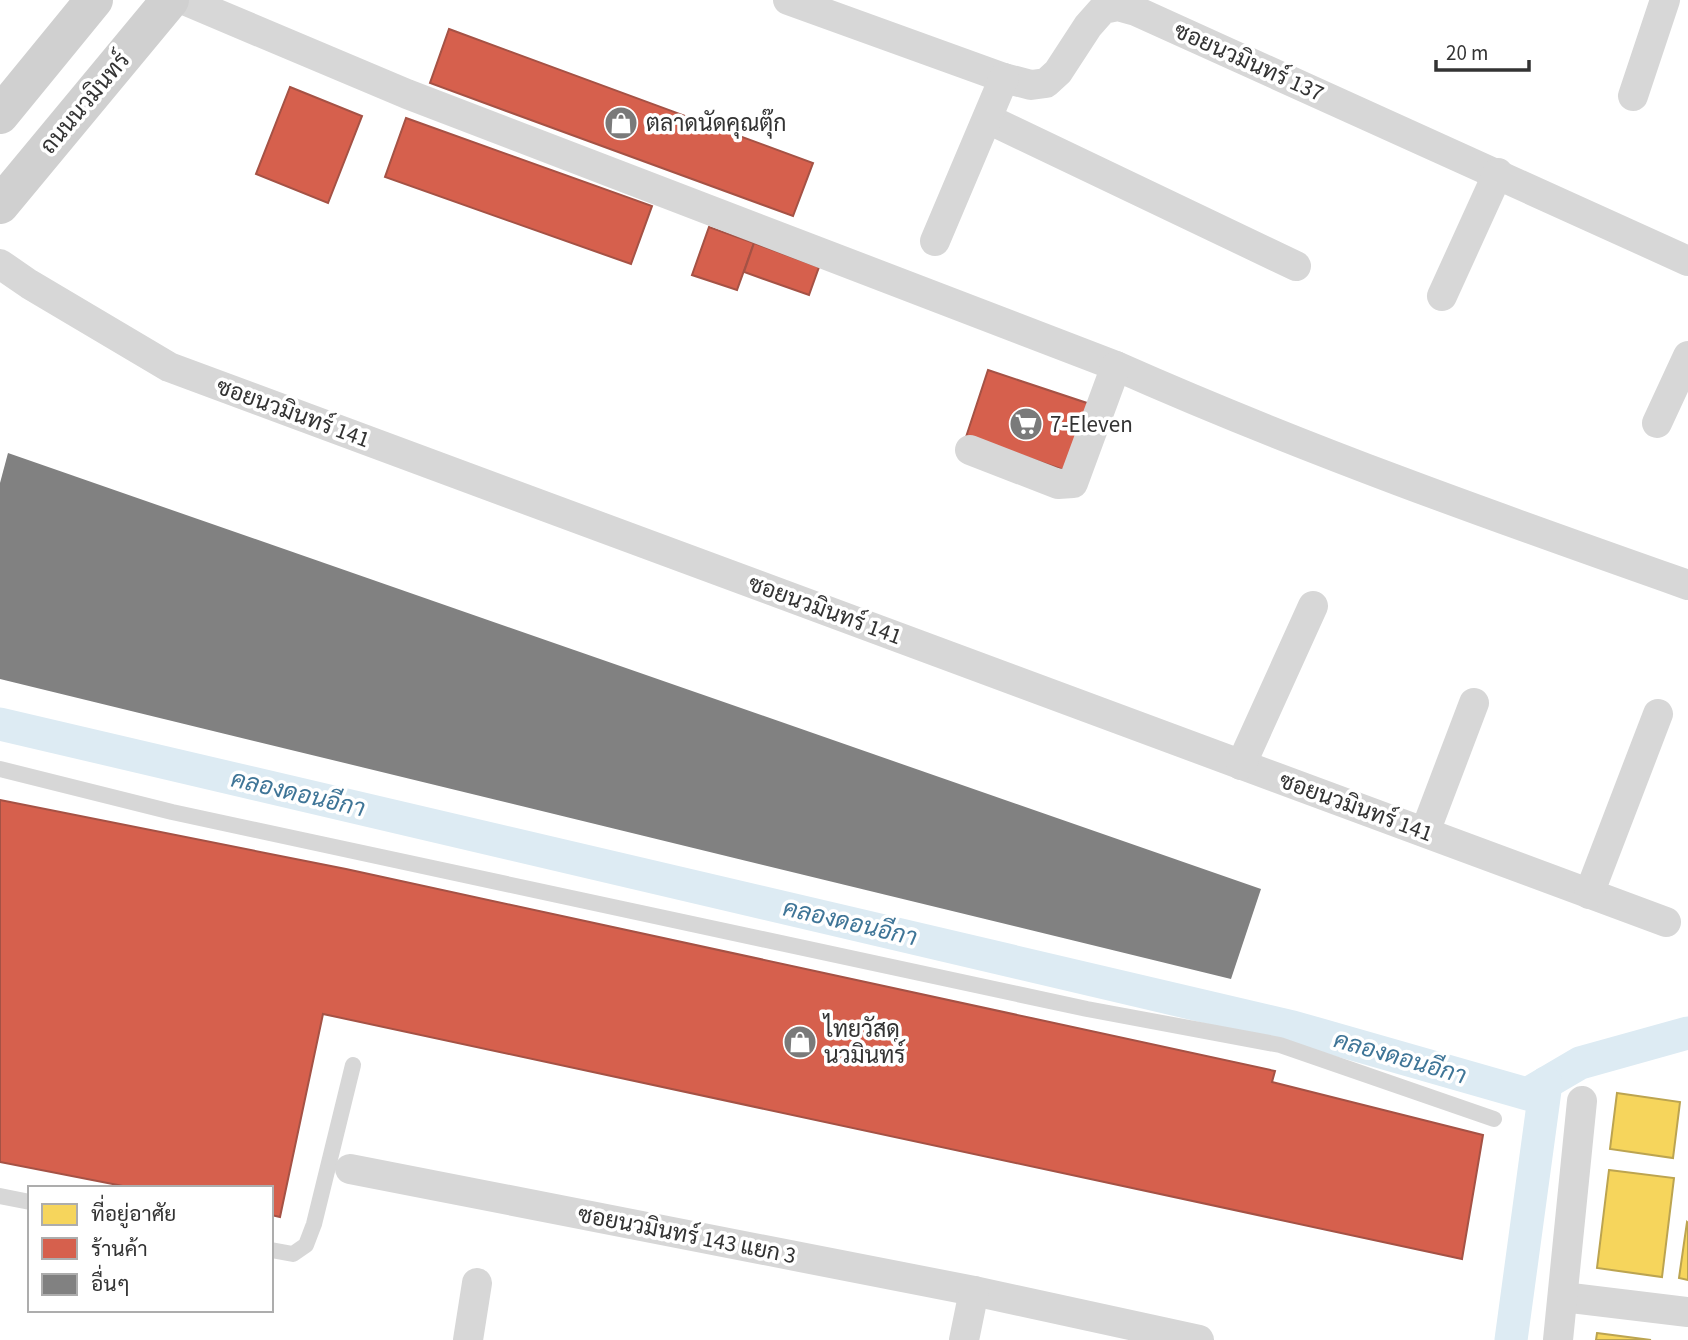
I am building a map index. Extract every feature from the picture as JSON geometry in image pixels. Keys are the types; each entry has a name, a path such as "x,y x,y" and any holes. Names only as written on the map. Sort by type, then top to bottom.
{"main road":[{"name":"ถนนนวมินทร์","path":"0,205 170,0"},
{"path":"0,115 84,3"}],"street":[{"path":"184,0 407,94 1116,366 1456,504 1688,585"},
{"name":"ซอยนวมินทร์ 137","path":"788,0 1004,78 1031,85 1046,83 1058,72 1104,9 1118,6 1136,11 1688,261"},
{"path":"1633,96 1665,0"},
{"path":"935,241 1004,78"},
{"path":"988,119 1296,266"},
{"path":"1442,296 1498,173"},
{"name":"ซอยนวมินทร์ 141","path":"0,264 169,367 1666,922"},
{"path":"1657,423 1688,356"},
{"path":"970,450 1058,484 1073,483 1116,366"},
{"path":"1241,765 1313,606"},
{"path":"1424,832 1475,703"},
{"path":"1588,894 1658,714"},
{"path":"1558,1340 1582,1101"},
{"name":"ซอยนวมินทร์ 143 แยก 3","path":"350,1169 974,1291 1199,1340"},
{"path":"468,1340 477,1283"},
{"path":"964,1340 974,1291"},
{"path":"1563,1297 1688,1312"}],"lane":[{"path":"0,769 186,815 1087,1009 1280,1045 1494,1119"},
{"path":"273,1250 293,1254 306,1245 314,1224 354,1065"},
{"path":"0,1196 28,1202"}],"building: ที่อยู่อาศัย":[{"path":"1617,1093 1680,1102 1673,1158 1610,1149"},
{"path":"1609,1170 1674,1178 1662,1277 1597,1268"},
{"path":"1688,1223 1688,1280 1679,1278"},
{"path":"1597,1333 1651,1340 1596,1340"}],"building: ร้านค้า":[{"name":"ตลาดนัดคุณตุ๊ก","path":"449,29 813,163 793,216 430,83"},
{"path":"290,87 362,116 328,203 256,174"},
{"path":"406,118 652,206 631,264 385,177"},
{"path":"709,227 754,243 737,290 692,275"},
{"path":"754,243 819,267 809,295 744,272"},
{"name":"7-Eleven","path":"988,370 1090,404 1067,471 966,437"},
{"name":"ไทยวัสดุ นวมินทร์","path":"0,800 346,869 1275,1071 1272,1082 1483,1135 1462,1259 323,1014 280,1217 273,1215 273,1186 123,1186 0,1162"}],"building: อื่นๆ":[{"path":"8,453 1261,889 1231,979 0,679 0,483"}],"waterway":[{"name":"คลองดอนอีกา","path":"0,724 1293,1027 1527,1094 1580,1063 1688,1033"},
{"path":"1511,1340 1546,1083"}],"place":[{"name":"ตลาดนัดคุณตุ๊ก","path":"621,123"},
{"name":"7-Eleven","path":"1026,424"},
{"name":"ไทยวัสดุ นวมินทร์","path":"800,1042"}]}
